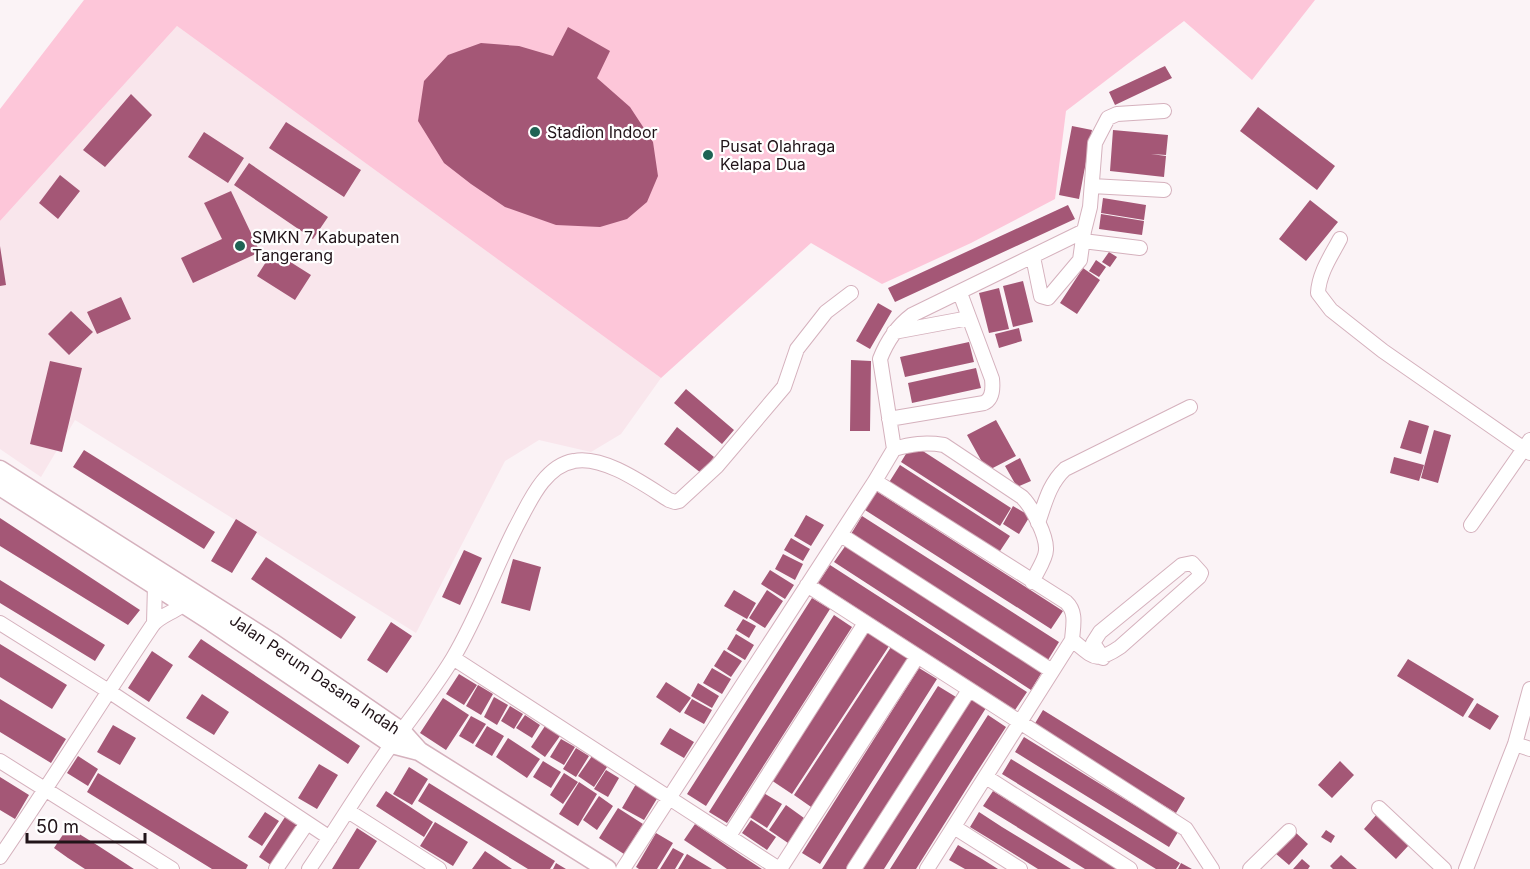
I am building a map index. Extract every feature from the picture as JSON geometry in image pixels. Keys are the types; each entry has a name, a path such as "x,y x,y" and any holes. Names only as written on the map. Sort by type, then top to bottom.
{"street":[{"path":"1033,257 1041,296 1048,298 1080,260 1090,207 1095,143 1108,118 1117,114 1164,111"},
{"path":"1092,186 1164,190"},
{"path":"623,869 841,535 894,449 880,359 885,346 899,325 912,315 1033,257 1083,236 1140,248"},
{"path":"1341,239 1319,285 1318,293 1331,310 1383,351 1528,447 1471,525"},
{"path":"309,869 453,658 483,603 520,519 544,479 574,460 600,462 620,470 669,500 679,501 717,466 784,387 796,349 826,312 851,293"},
{"path":"889,419 987,402 993,389 992,380 960,293"},
{"path":"894,332 969,318"},
{"path":"1038,523 1050,489 1056,477 1065,469 1190,407"},
{"path":"894,449 910,444 944,445 1030,504 1046,551 1032,582"},
{"name":"Jalan Perum Dasana Indah","path":"0,470 158,579"},
{"path":"875,481 1072,607 1074,614 1072,640 927,869"},
{"name":"Jalan Perum Dasana Indah","path":"0,486 189,598 271,642 397,738 607,869"},
{"path":"841,535 1052,671"},
{"path":"1072,640 1089,654 1103,658 1120,647 1199,577 1201,573 1197,567 1192,563 1182,565 1094,638 1093,643 1103,658"},
{"path":"154,623 158,579"},
{"path":"807,585 1186,829 1212,869"},
{"path":"0,857 154,623 189,598"},
{"path":"1138,601 1152,618"},
{"path":"0,623 110,692 330,838"},
{"path":"729,836 865,623"},
{"path":"453,658 780,869 917,657"},
{"path":"1466,869 1515,744 1530,689"},
{"path":"854,869 969,690"},
{"path":"1515,744 1530,749"},
{"path":"0,761 172,869"},
{"path":"986,777 1131,869"},
{"path":"1379,808 1444,869"},
{"path":"348,811 439,869"},
{"path":"276,869 307,823"},
{"path":"954,826 1020,869"},
{"path":"1250,869 1289,831"}],"shaded area":[{"name":"Pusat Olahraga Kelapa Dua","path":"84,0 1315,0 1252,80 1184,21 1066,111 1055,199 971,243 882,284 811,243 661,378 177,26 0,221 0,109"},
{"name":"SMKN 7 Kabupaten Tangerang","path":"177,26 661,378 621,434 591,452 539,440 505,461 416,633 75,420 41,477 0,449 0,221"}],"building":[{"name":"Stadion Indoor","path":"568,27 610,51 597,78 630,107 653,142 658,176 647,202 627,219 600,227 556,225 505,207 444,163 418,121 424,81 448,55 481,43 519,46 553,56"},
{"path":"1165,66 1172,78 1115,105 1109,92"},
{"path":"131,94 152,115 105,167 83,150"},
{"path":"1258,107 1335,166 1317,190 1240,131"},
{"path":"286,122 361,170 344,197 269,148"},
{"path":"1072,126 1092,130 1079,199 1059,195"},
{"path":"1113,130 1168,135 1166,155 1151,154 1166,156 1164,177 1110,171"},
{"path":"204,132 244,158 228,183 188,157"},
{"path":"249,163 328,217 313,239 234,185"},
{"path":"60,175 80,191 58,219 39,203"},
{"path":"231,191 260,252 193,283 181,258 222,239 204,203"},
{"path":"1103,198 1146,205 1144,220 1101,213"},
{"path":"1310,200 1338,222 1306,261 1279,239"},
{"path":"1068,205 1075,219 895,302 888,288"},
{"path":"1101,214 1144,221 1142,235 1099,229"},
{"path":"0,246 6,285 0,286"},
{"path":"273,251 311,275 295,300 257,276"},
{"path":"1109,252 1117,257 1110,267 1102,262"},
{"path":"1096,260 1106,267 1099,277 1089,271"},
{"path":"1083,268 1100,280 1077,314 1060,303"},
{"path":"1023,281 1033,322 1013,327 1003,286"},
{"path":"999,288 1009,329 989,333 979,293"},
{"path":"121,297 131,319 97,334 87,312"},
{"path":"878,303 892,311 870,349 856,341"},
{"path":"71,311 93,332 69,355 48,334"},
{"path":"1019,328 1022,341 999,348 995,334"},
{"path":"969,342 974,362 905,377 900,357"},
{"path":"851,360 871,361 870,431 850,431"},
{"path":"50,361 82,368 62,452 30,444"},
{"path":"976,368 981,388 912,403 908,383"},
{"path":"686,389 734,430 722,444 674,403"},
{"path":"996,420 1016,456 987,471 967,435"},
{"path":"1409,420 1429,426 1421,454 1400,448"},
{"path":"677,427 714,457 701,473 664,444"},
{"path":"1434,430 1451,435 1438,483 1421,478"},
{"path":"912,444 1011,508 1000,526 901,462"},
{"path":"84,450 215,532 204,549 73,467"},
{"path":"1394,457 1424,465 1419,481 1390,473"},
{"path":"1020,458 1031,481 1017,487 1005,466"},
{"path":"900,465 1010,536 998,554 888,484"},
{"path":"876,491 1063,611 1051,629 865,510"},
{"path":"1013,506 1030,516 1019,534 1003,524"},
{"path":"806,515 824,525 811,546 794,536"},
{"path":"862,516 1059,642 1048,660 851,534"},
{"path":"0,518 140,610 128,625 0,546"},
{"path":"236,519 257,532 232,573 211,561"},
{"path":"791,538 810,549 803,561 784,550"},
{"path":"846,545 1042,672 1031,690 834,562"},
{"path":"464,550 482,558 460,605 442,597"},
{"path":"783,554 803,564 795,580 775,569"},
{"path":"266,557 356,617 341,639 251,579"},
{"path":"513,559 541,567 530,611 501,603"},
{"path":"830,565 1027,692 1015,710 818,583"},
{"path":"770,570 794,585 785,599 761,584"},
{"path":"0,580 105,645 95,661 0,603"},
{"path":"734,590 756,603 747,619 724,606"},
{"path":"767,590 783,601 765,628 749,618"},
{"path":"812,598 830,609 706,806 687,794"},
{"path":"834,615 852,627 727,823 709,812"},
{"path":"743,619 756,626 749,638 736,630"},
{"path":"391,622 412,636 387,673 367,660"},
{"path":"868,632 889,646 792,794 771,780"},
{"path":"736,634 754,645 745,660 727,649"},
{"path":"201,639 360,746 348,764 188,657"},
{"path":"0,644 67,685 52,709 0,677"},
{"path":"891,647 912,660 814,809 794,795"},
{"path":"724,650 742,661 731,677 714,666"},
{"path":"152,651 173,665 149,702 128,688"},
{"path":"1408,659 1474,699 1463,717 1397,676"},
{"path":"712,668 731,679 722,694 703,683"},
{"path":"919,668 937,679 820,864 802,853"},
{"path":"459,674 477,685 464,705 446,694"},
{"path":"666,682 691,698 680,713 656,697"},
{"path":"698,683 719,696 712,708 691,696"},
{"path":"478,685 493,694 481,715 466,706"},
{"path":"938,686 956,697 848,869 822,869"},
{"path":"202,694 229,712 214,735 186,718"},
{"path":"494,697 508,705 497,725 484,717"},
{"path":"967,697 986,708 884,869 858,869"},
{"path":"443,698 469,715 446,750 420,733"},
{"path":"0,699 66,739 51,763 0,732"},
{"path":"692,699 712,710 704,724 684,713"},
{"path":"1477,703 1499,716 1490,730 1468,717"},
{"path":"510,706 523,714 514,729 501,721"},
{"path":"1043,710 1185,798 1176,813 1034,725"},
{"path":"525,715 540,725 532,738 516,728"},
{"path":"988,715 1006,727 916,869 890,869"},
{"path":"471,716 486,724 473,744 459,736"},
{"path":"113,725 136,738 120,765 97,752"},
{"path":"487,726 504,736 492,756 475,746"},
{"path":"545,726 560,736 545,757 531,747"},
{"path":"670,728 694,742 684,758 660,744"},
{"path":"1024,737 1178,832 1169,847 1015,752"},
{"path":"508,738 540,759 527,778 496,757"},
{"path":"561,739 575,747 564,765 550,757"},
{"path":"576,748 589,756 576,777 563,769"},
{"path":"78,756 98,769 88,786 67,773"},
{"path":"592,756 607,767 594,787 578,776"},
{"path":"1011,759 1180,863 1176,869 1156,869 1002,774"},
{"path":"543,761 561,772 551,788 533,777"},
{"path":"1340,761 1354,775 1332,798 1318,785"},
{"path":"319,764 338,775 317,809 298,798"},
{"path":"409,767 428,779 412,805 393,794"},
{"path":"606,770 619,778 608,797 594,789"},
{"path":"98,773 248,865 246,869 212,869 87,792"},
{"path":"564,773 578,782 563,804 550,795"},
{"path":"0,777 29,795 15,819 0,810"},
{"path":"579,782 597,794 578,826 559,814"},
{"path":"429,783 555,861 550,869 528,869 418,801"},
{"path":"636,784 658,797 644,820 622,808"},
{"path":"386,791 433,822 424,837 376,806"},
{"path":"993,791 1118,869 1085,869 983,806"},
{"path":"762,792 782,804 767,828 748,816"},
{"path":"599,796 613,806 597,830 583,820"},
{"path":"786,805 804,818 788,843 769,830"},
{"path":"618,808 643,824 624,854 599,838"},
{"path":"265,812 279,821 262,846 248,837"},
{"path":"979,812 1071,869 1038,869 970,827"},
{"path":"1377,814 1409,845 1396,859 1364,829"},
{"path":"285,817 300,827 274,867 259,857"},
{"path":"751,820 776,837 767,850 742,833"},
{"path":"435,822 468,842 453,866 420,846"},
{"path":"695,824 762,869 727,869 684,840"},
{"path":"68,827 134,869 85,869 54,848"},
{"path":"357,828 377,841 359,869 332,869"},
{"path":"1326,830 1335,836 1331,843 1321,837"},
{"path":"1294,831 1308,844 1289,865 1275,853"},
{"path":"656,833 673,843 657,869 639,869 636,867"},
{"path":"958,845 998,869 965,869 949,860"},
{"path":"673,848 684,854 675,869 660,869"},
{"path":"485,851 512,869 472,869"},
{"path":"687,854 712,869 678,869"},
{"path":"1341,855 1357,869 1333,869 1330,866"},
{"path":"1302,859 1310,866 1308,869 1293,869"},
{"path":"556,863 566,869 553,869"},
{"path":"1181,863 1192,869 1178,869"}],"place":[{"name":"Stadion Indoor","path":"535,132"},
{"name":"Pusat Olahraga Kelapa Dua","path":"708,155"},
{"name":"SMKN 7 Kabupaten Tangerang","path":"240,246"}]}
